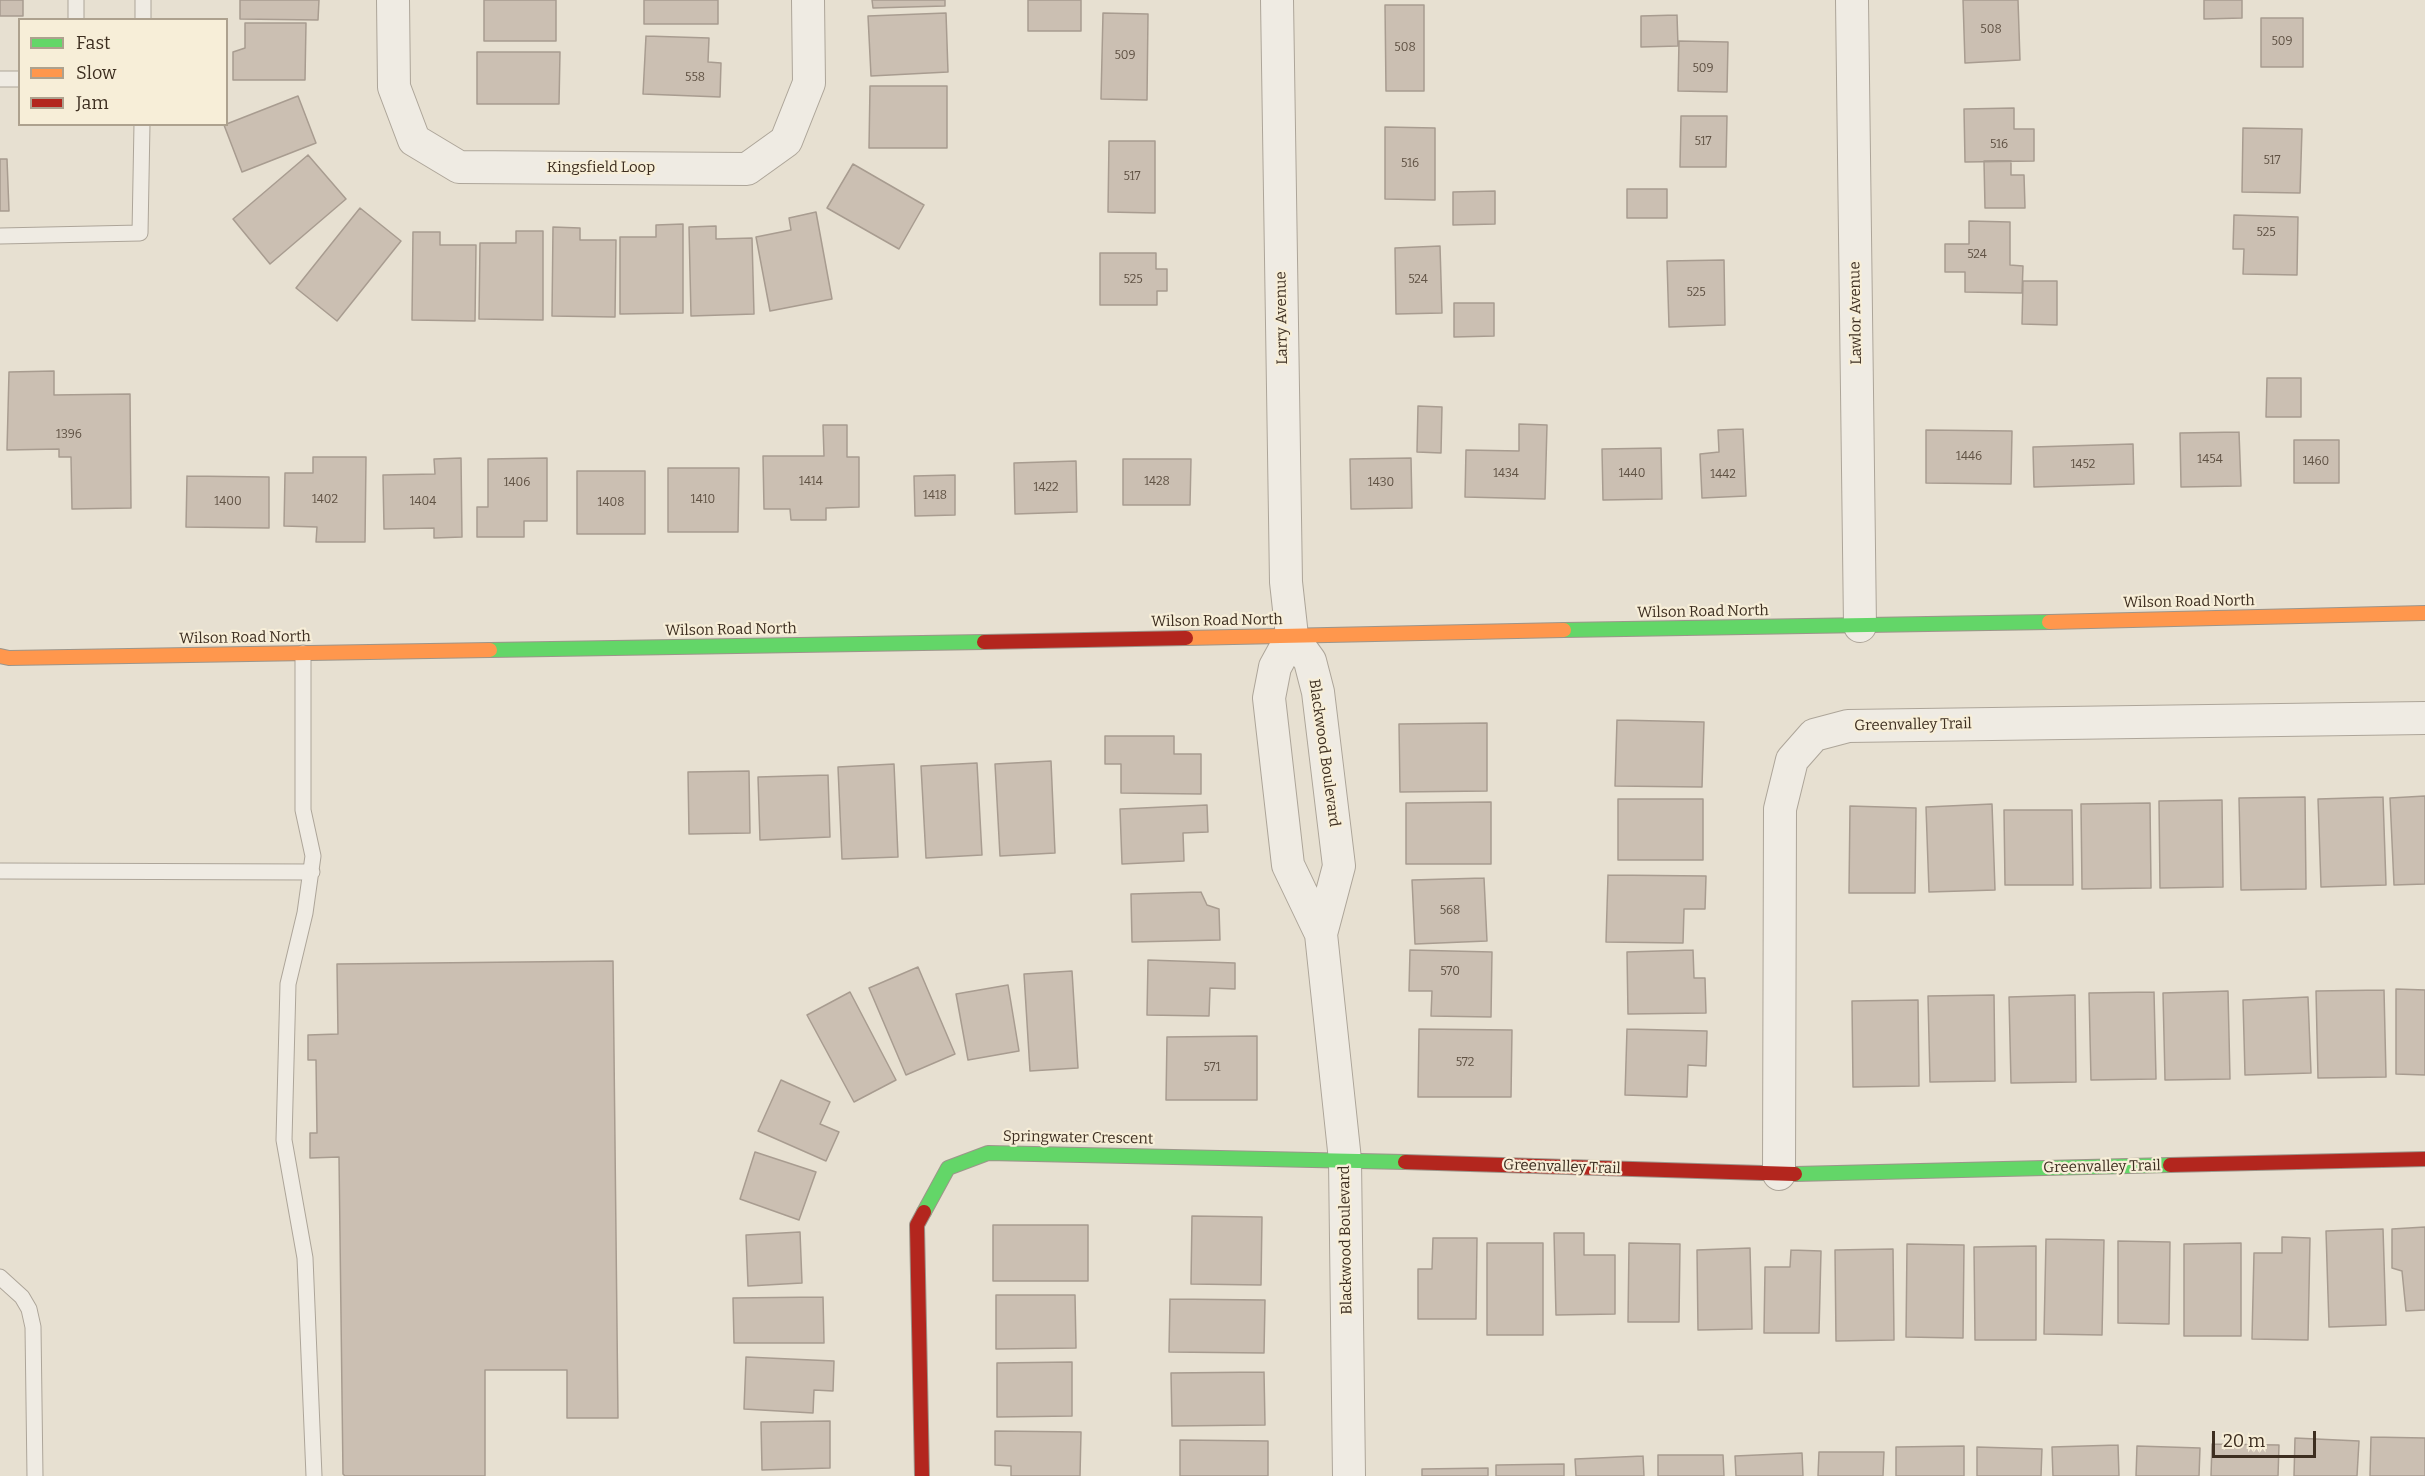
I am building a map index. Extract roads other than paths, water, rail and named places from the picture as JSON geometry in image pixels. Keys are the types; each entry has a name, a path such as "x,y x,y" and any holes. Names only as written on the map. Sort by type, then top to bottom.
{"street":[{"name":"Kingsfield Loop","path":"393,0 394,87 414,140 459,167 723,168 747,168 786,141 809,83 808,0"},
{"name":"Larry Avenue","path":"1277,0 1286,570 1292,636"},
{"name":"Lawlor Avenue","path":"1852,0 1860,626"},
{"name":"Wilson Road North","path":"3,658 1860,626 2425,613"},
{"name":"Blackwood Boulevard","path":"1321,933 1339,866 1318,692 1310,661 1292,636 1275,667 1269,698 1288,865 1321,933 1345,1160 1349,1476"},
{"name":"Greenvalley Trail","path":"1779,1174 1780,809 1792,760 1814,735 1848,726 2425,718"},
{"name":"Springwater Crescent","path":"922,1476 917,1225 948,1168 988,1153 1345,1160"},
{"name":"Greenvalley Trail","path":"1345,1160 1779,1174 2425,1159"}],"lane":[{"path":"76,0 76,18"},
{"path":"143,0 143,18"},
{"path":"0,79 18,80"},
{"path":"0,236 140,233 142,126"},
{"path":"303,653 303,810 313,856 306,913 288,984 284,1140 305,1258 314,1476"},
{"path":"0,871 312,872"},
{"path":"0,1277 22,1297 30,1309 33,1327 34,1476"}]}
